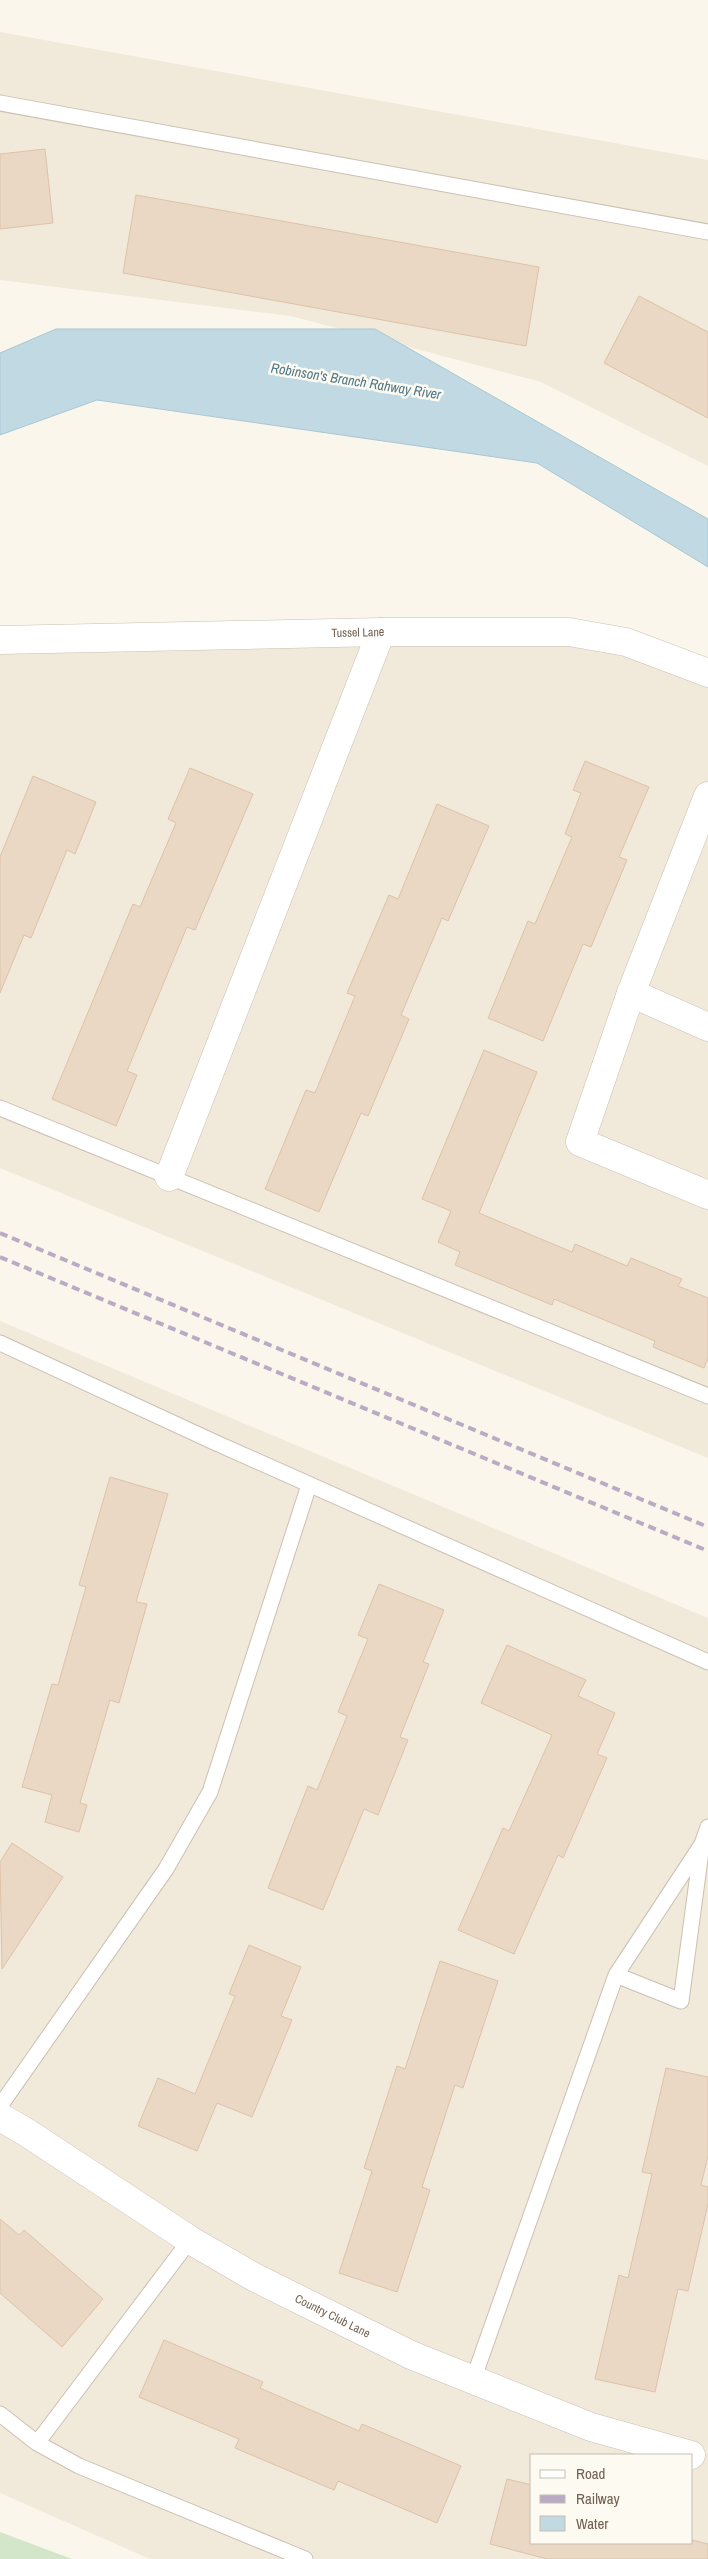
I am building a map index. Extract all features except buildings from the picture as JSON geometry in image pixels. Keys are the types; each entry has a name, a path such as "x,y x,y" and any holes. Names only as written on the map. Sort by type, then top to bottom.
{"street":[{"name":"Tussel Lane","path":"0,640 381,632 569,632 626,642 708,673"},
{"path":"169,1177 381,632"},
{"path":"708,796 631,993 580,1142 708,1195"},
{"path":"631,993 708,1027"},
{"name":"Country Club Lane","path":"0,2117 26,2132 190,2240 254,2277 411,2355 591,2426 689,2454"},
{"name":"Country Club Lane","path":"693,2455 708,2460"}],"lane":[{"path":"0,103 708,232"},
{"path":"0,1108 708,1396"},
{"path":"0,1343 309,1485 708,1662"},
{"path":"0,2106 166,1869 210,1792 309,1485"},
{"path":"616,1975 681,2001 702,1844 708,1827"},
{"path":"473,2380 616,1975 702,1844"},
{"path":"37,2444 190,2240"},
{"path":"0,2414 37,2444 78,2466 305,2559"}],"shaded area":[{"path":"0,32 708,160 708,466 541,382 291,316 0,280"},
{"path":"604,639 708,680 708,1458 0,1168 0,642"},
{"path":"0,1321 708,1618 708,2559 150,2559 0,2493"}],"green space":[{"path":"0,2532 72,2559 0,2559"}],"water":[{"name":"Robinson's Branch Rahway River","path":"56,329 375,329 708,519 708,567 537,463 97,400 0,435 0,353"}],"railway":[{"path":"0,1233 708,1527"},
{"path":"0,1257 708,1551"}]}
